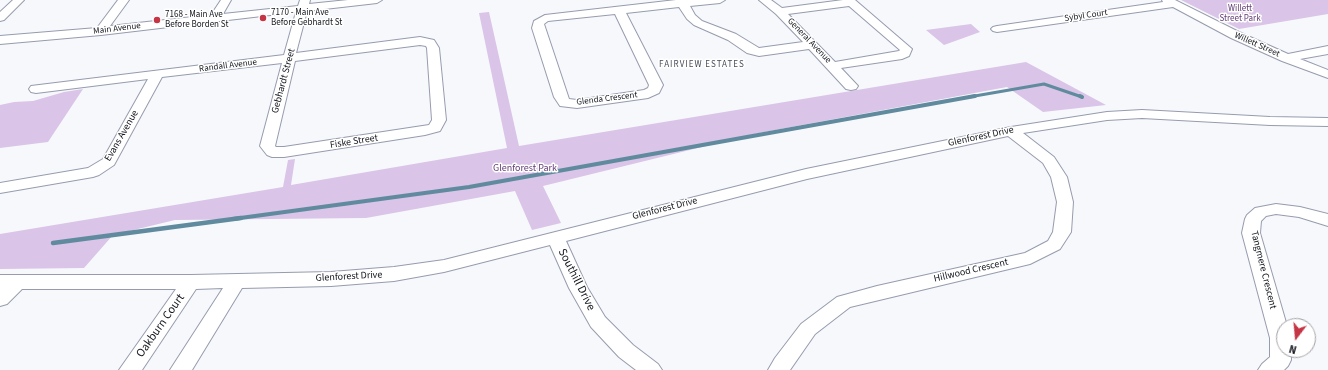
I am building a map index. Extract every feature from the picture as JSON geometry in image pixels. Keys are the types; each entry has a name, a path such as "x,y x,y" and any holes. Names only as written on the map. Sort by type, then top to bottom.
{"street":[{"path":"0,18 19,0"},
{"path":"101,31 124,0"},
{"path":"216,17 226,0"},
{"name":"Main Avenue","path":"0,40 101,31 216,17 304,4 377,0"},
{"path":"720,0 682,1 691,17 698,23 732,37 751,50 759,52 811,45"},
{"name":"General Avenue","path":"764,0 780,12 851,86"},
{"name":"Glenda Crescent","path":"619,10 656,85 654,90 648,94 577,104 565,103 561,97 540,35 538,23 545,18 682,1"},
{"path":"780,12 849,1 906,49 905,53 898,56 832,66"},
{"name":"Sybyl Court","path":"997,29 1171,2"},
{"name":"Willett Street","path":"1171,2 1235,35 1286,58 1328,74"},
{"name":"Gebhardt Street","path":"272,152 267,146 304,4"},
{"name":"Randall Avenue","path":"36,88 420,41 430,43 433,48 439,120 435,128"},
{"path":"1286,58 1328,50"},
{"name":"Evans Avenue","path":"0,188 93,172 110,162 157,74"},
{"name":"Glenforest Drive","path":"9,282 191,282 331,279 394,274 444,266 806,174 1012,131 1107,116 1142,114 1270,121 1328,122"},
{"name":"Fiske Street","path":"272,152 284,152 424,131 435,128"},
{"name":"Hillwood Crescent","path":"779,370 808,329 844,302 1030,258 1054,245 1062,232 1065,202 1059,177 1049,160 1012,131"},
{"name":"Tangmere Crescent","path":"1269,370 1281,360 1280,338 1251,233 1253,219 1261,212 1276,209 1300,212 1328,220"},
{"name":"Southill Drive","path":"555,237 578,288 598,322 626,351 651,370"},
{"path":"180,370 237,281"},
{"path":"0,299 9,282"},
{"name":"Oakburn Court","path":"130,370 191,282"}],"green space":[{"name":"Willett Street Park","path":"1181,0 1328,0 1328,14 1239,29"},
{"name":"Glenforest Park","path":"489,12 519,146 1026,62 1106,105 1043,112 1007,87 759,133 543,186 561,223 532,230 515,191 366,218 175,220 113,235 84,268 0,269 0,234 283,187 288,160 295,159 291,185 507,148 479,13"},
{"path":"971,24 980,32 944,45 926,30"},
{"path":"83,89 48,142 0,148 0,105 14,102 33,101 64,92"}],"waterway":[{"path":"969,97 1044,84 1082,97 1080,96"},
{"path":"233,219 469,187 975,96"},
{"path":"53,243 241,218"}],"place":[{"name":"7170 - Main Ave Before Gebhardt St","path":"263,18"},
{"name":"7168 - Main Ave Before Borden St","path":"157,20"}],"district":[{"name":"FAIRVIEW ESTATES","path":"702,65"}]}
